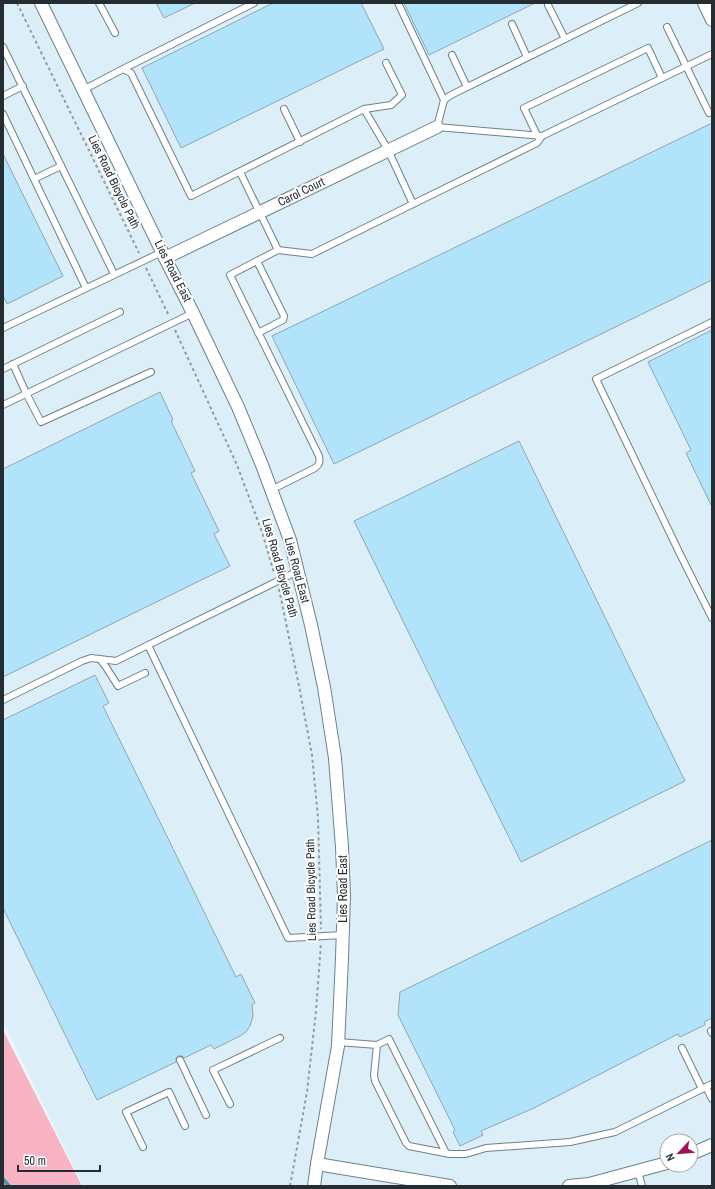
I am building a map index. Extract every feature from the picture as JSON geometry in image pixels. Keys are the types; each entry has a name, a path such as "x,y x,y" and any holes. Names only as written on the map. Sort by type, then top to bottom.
{"street":[{"name":"Lies Road East","path":"41,3 164,255 194,312 238,407 290,540 311,625 324,687 335,758 344,895 338,1042 314,1186"},
{"path":"704,3 712,20"},
{"name":"Carol Court","path":"164,255 260,212 437,127"},
{"path":"699,1151 712,1145"},
{"path":"317,1164 450,1186"},
{"path":"569,1186 589,1185 659,1165"}],"lane":[{"path":"99,3 115,33"},
{"path":"83,90 254,3"},
{"path":"398,3 444,100 437,127 540,135 712,54"},
{"path":"444,100 451,95 564,39 625,6 638,3"},
{"path":"548,5 564,39"},
{"path":"512,24 527,57"},
{"path":"667,27 709,113"},
{"path":"3,47 114,274"},
{"path":"540,135 524,108 648,48 662,78"},
{"path":"452,55 467,87"},
{"path":"123,69 131,73 191,196 364,110 391,105 402,95 386,63"},
{"path":"3,96 23,86"},
{"path":"284,109 300,142"},
{"path":"364,110 388,150 413,204"},
{"path":"3,114 86,288"},
{"path":"271,490 315,468 320,462 319,456 230,275 278,250 312,254 537,143 540,135"},
{"path":"34,179 61,166"},
{"path":"240,172 278,250"},
{"path":"3,328 114,274 143,261 164,255"},
{"path":"257,261 284,316 284,320 258,333"},
{"path":"3,369 120,312"},
{"path":"3,405 194,312"},
{"path":"712,322 596,379 712,618"},
{"path":"13,364 26,394 41,422 151,372"},
{"path":"3,700 82,661 91,658 116,661 298,571"},
{"path":"148,645 288,938 343,935"},
{"path":"100,659 118,686 145,673"},
{"path":"230,1104 213,1070 280,1038"},
{"path":"338,1042 377,1045 389,1039 446,1153"},
{"path":"377,1045 374,1076 406,1143 409,1146 446,1153 466,1154 486,1148 570,1142 615,1132 707,1087"},
{"path":"682,1048 707,1087 712,1099"},
{"path":"180,1060 206,1115"},
{"path":"143,1147 126,1112 169,1092 185,1126"},
{"path":"638,1171 642,1186"}],"path":[{"name":"Lies Road Bicycle Path","path":"18,3 143,261 237,465 262,532 281,596 312,755 318,818 321,889 321,950 316,1011 307,1092 290,1186"}],"shaded area":[{"path":"3,3 712,3 712,1186 83,1186 3,1022"},
{"path":"3,1030 82,1186 3,1186"}],"building":[{"path":"156,3 195,3 164,18"},
{"path":"273,3 361,3 384,49 181,148 142,68"},
{"path":"404,3 535,3 429,55"},
{"path":"712,123 712,280 334,464 272,336"},
{"path":"3,154 63,276 7,304 3,296"},
{"path":"712,330 712,507 686,453 691,450 648,362"},
{"path":"160,392 173,420 171,421 195,471 191,473 219,531 214,534 230,566 3,677 3,469"},
{"path":"519,441 685,781 521,862 354,521"},
{"path":"95,675 109,703 103,706 236,977 241,974 255,1003 252,1005 253,1016 250,1026 246,1032 240,1036 214,1049 211,1045 184,1058 182,1056 178,1056 176,1058 176,1062 97,1100 3,908 3,720"},
{"path":"712,840 712,1018 704,1022 705,1025 680,1037 678,1034 534,1108 481,1131 483,1135 460,1146 453,1132 455,1130 398,1015 400,992"}],"waterway":[{"path":"3,1179 9,1186"}]}
